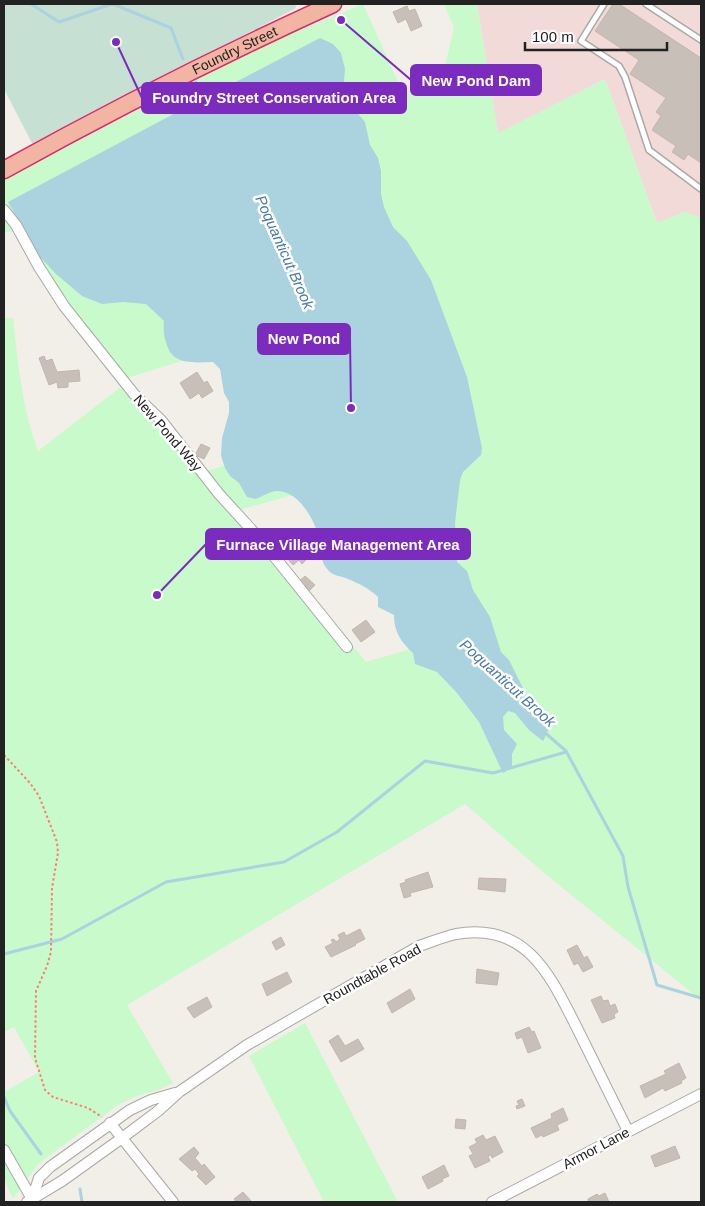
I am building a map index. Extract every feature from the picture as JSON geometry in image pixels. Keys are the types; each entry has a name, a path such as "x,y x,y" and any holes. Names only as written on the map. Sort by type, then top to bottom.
{"highway":[{"name":"Foundry Street","path":"4,170 253,40 333,4"}],"street":[{"name":"New Pond Way","path":"4,210 16,225 39,267 64,306 134,394 161,420 219,494 261,540 347,647"},
{"name":"Roundtable Road","path":"30,1201 62,1181 122,1138 158,1111 179,1092 247,1045 419,946 455,934 485,933 503,937 526,948 539,962 560,994 628,1131"},
{"name":"Roundtable Road","path":"30,1201 39,1178 50,1167 140,1104 179,1092"},
{"name":"Armor Lane","path":"492,1202 701,1094"},
{"path":"110,1124 173,1202"},
{"path":"4,1150 30,1201"}],"lane":[{"path":"604,4 581,40 619,66 649,150 701,189"},
{"path":"646,4 701,40"}],"path":[{"path":"4,755 30,783 39,796 57,842 58,853 52,888 50,952 47,966 36,991 35,1058 45,1090 53,1097 88,1108 99,1114 110,1124"}],"shaded area":[{"path":"477,4 701,4 701,218 685,212 657,223 605,79 498,134"}],"green space":[{"path":"4,4 295,4 296,8 33,145 4,89"},
{"path":"363,4 404,95 443,75 454,27 444,4 477,4 498,133 605,79 657,223 685,212 701,218 701,1000 543,872 465,804 127,1005 173,1083 118,1105 38,1164 13,1199 4,1178 4,1092 39,1072 14,1027 4,1032 4,318 13,318 24,402 38,451 122,386 55,302 13,231 4,233 4,179 300,27 302,30","holes":["294,326 348,426 204,472 127,378","380,471 463,634 366,662 239,510"]},
{"path":"305,1023 398,1202 324,1202 249,1056"}],"water":[{"path":"320,38 333,44 341,53 345,69 344,81 347,95 354,109 365,122 370,145 378,158 384,207 393,227 407,241 431,280 467,377 482,448 481,455 463,472 460,480 455,523 457,562 467,571 473,590 490,617 501,652 509,660 530,702 548,721 549,729 543,741 529,730 515,713 508,711 503,717 504,730 517,744 512,754 512,767 503,773 479,722 457,693 437,672 415,664 413,653 405,645 397,632 394,615 378,607 378,597 364,586 333,574 325,567 315,525 299,502 286,492 278,491 256,499 247,497 239,483 230,476 221,456 222,438 229,413 229,402 224,393 220,369 213,362 187,362 176,358 168,348 164,332 164,321 146,304 123,302 102,304 82,296 56,274 40,257 8,202 198,101 196,95 207,89 211,95"}],"building":[{"path":"613,4 619,4 701,58 701,163 688,154 684,160 672,152 676,146 652,130 661,116 656,112 666,98 630,74 639,60 595,31"},
{"path":"407,6 409,11 415,9 422,26 411,31 406,19 398,23 393,12"},
{"path":"44,356 46,361 52,359 57,372 79,370 80,381 68,382 68,387 58,388 57,382 49,385 39,358"},
{"path":"197,372 204,383 207,381 213,391 202,398 199,393 190,399 180,383"},
{"path":"201,444 210,448 204,459 195,455"},
{"path":"295,541 303,550 300,552 306,560 302,564 299,560 293,565 280,554"},
{"path":"305,576 315,585 307,593 297,583"},
{"path":"366,620 375,632 361,642 352,630"},
{"path":"428,872 433,887 410,893 411,896 404,898 400,884 406,882 405,880"},
{"path":"479,878 506,879 505,892 478,889"},
{"path":"360,929 365,939 331,957 325,947 333,943 331,940 334,939 336,942 340,939 338,935 344,932 346,936"},
{"path":"281,937 285,945 276,950 272,942"},
{"path":"577,945 584,958 587,956 593,967 583,972 578,963 574,965 567,950"},
{"path":"477,969 499,973 497,985 476,983"},
{"path":"287,972 292,982 267,996 262,984"},
{"path":"410,989 415,999 392,1013 387,1003"},
{"path":"601,996 603,1001 608,1000 610,1006 615,1004 618,1012 614,1014 615,1018 602,1023 591,1000"},
{"path":"207,997 212,1007 194,1018 187,1008"},
{"path":"529,1027 532,1032 534,1031 541,1048 528,1053 522,1037 517,1039 515,1033"},
{"path":"338,1035 345,1046 358,1039 364,1049 341,1062 329,1041"},
{"path":"679,1063 686,1078 681,1081 682,1083 665,1091 663,1088 645,1098 640,1086 666,1074 664,1071"},
{"path":"522,1099 525,1106 517,1109 516,1106 519,1105 517,1101"},
{"path":"563,1108 568,1120 557,1125 559,1130 536,1138 531,1128 552,1118 551,1114"},
{"path":"456,1119 466,1120 465,1129 455,1128"},
{"path":"483,1135 486,1140 495,1136 503,1152 492,1158 491,1155 488,1156 490,1161 475,1168 469,1156 473,1154 469,1147 477,1143 475,1139"},
{"path":"675,1146 680,1158 655,1167 651,1156"},
{"path":"194,1147 199,1153 195,1158 202,1166 204,1164 215,1177 206,1185 197,1176 199,1174 195,1169 192,1171 179,1159"},
{"path":"444,1165 449,1176 428,1189 422,1177"},
{"path":"243,1192 252,1202 236,1202 234,1199"},
{"path":"605,1193 609,1202 588,1202 588,1199 597,1194 599,1196"}],"waterway":[{"name":"Poquanticut Brook","path":"31,4 59,22 112,4"},
{"name":"Poquanticut Brook","path":"113,4 171,28 183,59"},
{"name":"Poquanticut Brook","path":"196,82 202,97"},
{"name":"Poquanticut Brook","path":"543,731 566,751 623,856 628,887 657,985 701,998"},
{"path":"4,954 62,939 166,882 284,862 337,832 425,761 493,773 566,752"},
{"path":"4,1097 10,1111 41,1154"},
{"path":"80,1189 82,1202"}],"place":[{"name":"New Pond Dam","path":"341,20"},
{"name":"Foundry Street Conservation Area","path":"116,42"},
{"name":"New Pond","path":"351,408"},
{"name":"Furnace Village Management Area","path":"157,595"}]}
